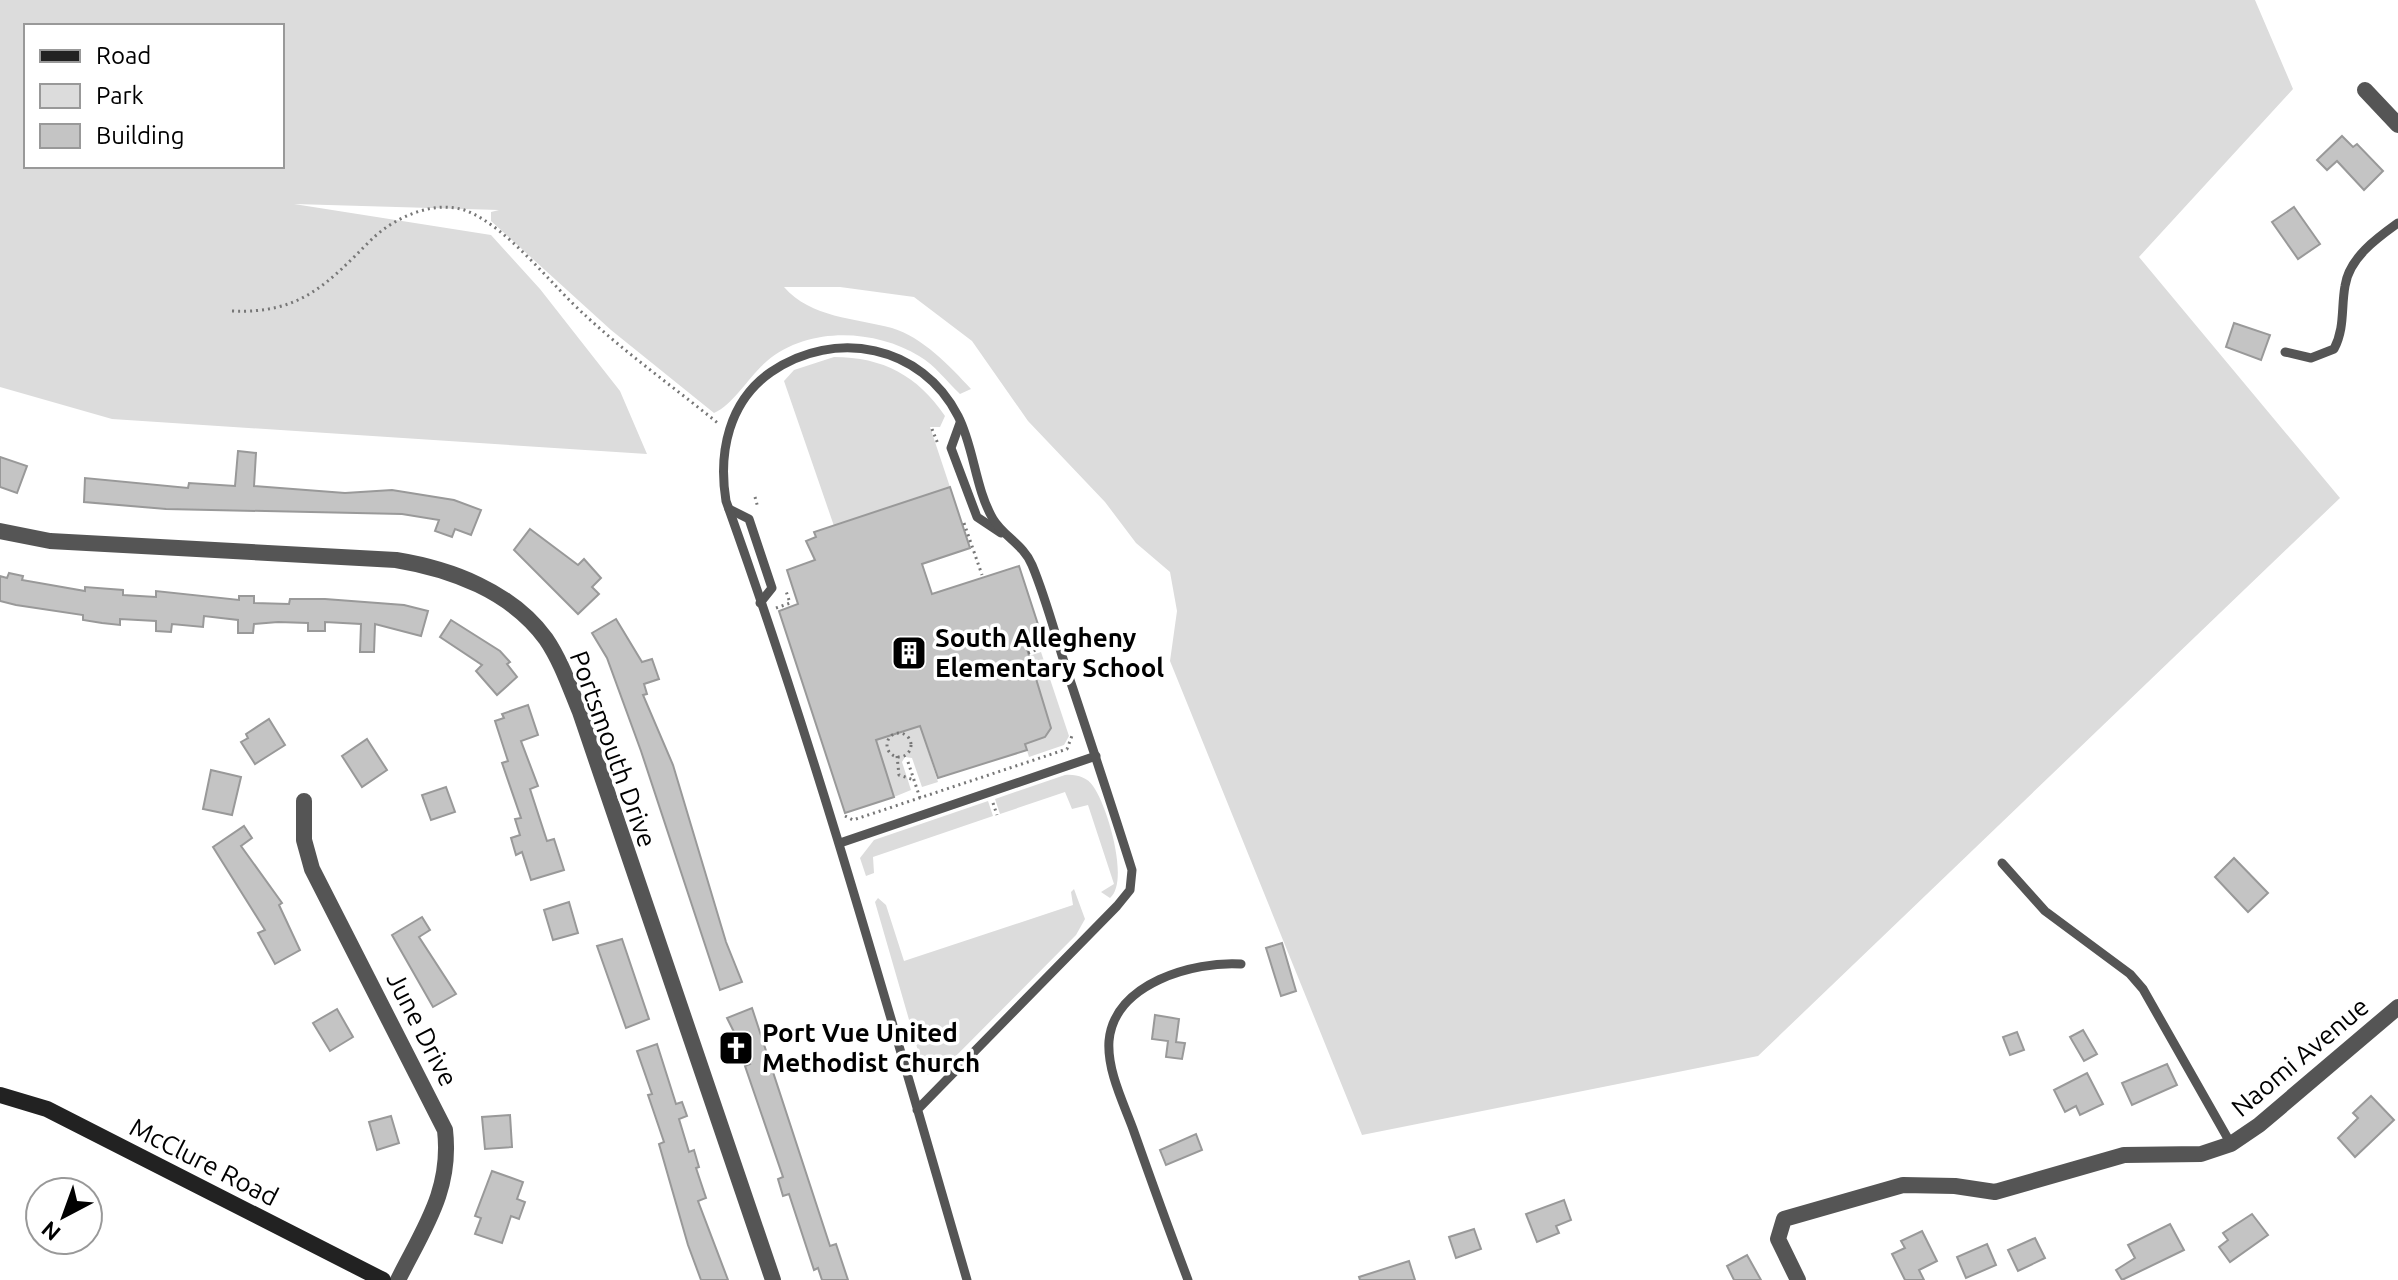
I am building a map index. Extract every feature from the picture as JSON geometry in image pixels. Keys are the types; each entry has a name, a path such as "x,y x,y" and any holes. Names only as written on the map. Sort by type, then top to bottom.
{"street":[{"path":"2365,90 2398,125"},
{"name":"Portsmouth Drive","path":"0,531 50,541 396,560 430,566 461,574 491,593 545,638 580,712 773,1280"},
{"name":"June Drive","path":"304,801 304,840 312,869 445,1130 447,1173 439,1200 398,1280"},
{"name":"Naomi Avenue","path":"1798,1280 1778,1239 1784,1219 1903,1185 1955,1186 1995,1192 2124,1155 2201,1154 2231,1144 2259,1125 2398,1007"},
{"name":"McClure Road","path":"0,1095 47,1109 383,1280"}],"lane":[{"path":"2285,352 2311,358 2334,349 2341,336 2345,283 2373,240 2398,223"},
{"path":"917,1110 1095,931 1130,890 1132,870 1031,561 992,518 960,423 940,390 911,365 878,350 842,346 805,354 761,379 739,408 728,431 722,463 729,509 840,843 917,1110 967,1280"},
{"path":"960,423 951,448 977,517 1017,543"},
{"path":"729,509 749,519 772,588 760,603"},
{"path":"840,843 1096,756"},
{"path":"2002,863 2045,911 2130,974 2143,989 2231,1144"},
{"path":"1188,1280 1115,1079 1110,1037 1117,1017 1133,996 1151,984 1220,963 1241,964"}],"path":[{"path":"232,311 281,309 305,299 397,220 444,207 467,211 503,236 587,318 728,431"},
{"path":"755,497 760,512"},
{"path":"775,608 790,603 785,588"},
{"path":"1028,653 1044,647"},
{"path":"843,815 853,820 1067,749 1073,734 1068,720"},
{"path":"906,735 912,748 906,754 897,756 890,754 886,743 894,736 906,735"},
{"path":"897,756 899,775 914,780"},
{"path":"908,762 920,798"},
{"path":"992,801 997,815"}],"green space":[{"path":"0,0 2255,0 2293,89 2139,257 2340,498 1758,1056 1362,1135 1170,661 1177,611 1170,572 1136,543 1105,502 1028,421 972,341 914,297 840,287 784,287 820,311 892,328 914,338 945,362 971,389 960,394 930,364 902,347 862,336 842,335 802,342 783,350 760,367 728,403 714,413 611,330 491,221 491,212 499,210 294,204 491,235 540,289 620,391 647,454 112,419 0,387"},
{"path":"834,357 884,365 911,380 934,402 945,416 940,427 930,427 950,487 834,526 784,381 794,370"},
{"path":"1041,652 1069,736 1064,745 1029,757 1025,744 1045,737 1051,728 1029,656"},
{"path":"920,726 938,782 922,787 912,758 905,757 902,762 911,790 894,797 872,728 893,734"},
{"path":"1065,775 1088,780 1099,796 1110,825 1118,876 1116,889 1110,898 1101,892 1114,884 1088,805 1072,809 1065,792 1000,814 995,799"},
{"path":"988,801 993,816 873,857 874,873 866,876 860,858 874,840"},
{"path":"1074,889 1085,919 1076,935 940,1072 925,1075 875,902 878,898 886,905 904,961 1073,905 1071,892"}],"building":[{"path":"2342,136 2353,147 2357,144 2383,171 2364,190 2337,161 2327,170 2317,160"},
{"path":"2294,207 2320,244 2298,259 2272,222"},
{"path":"2234,323 2270,335 2261,360 2226,347"},
{"path":"238,451 256,453 254,486 345,493 392,490 454,500 481,510 471,535 455,529 452,537 435,531 439,520 402,514 166,509 84,502 85,478 188,488 189,483 235,486"},
{"path":"0,457 27,466 17,493 0,487"},
{"name":"South Allegheny Elementary School","path":"950,487 970,548 922,564 932,594 1019,566 1044,643 1027,649 1051,728 1045,737 1025,744 1027,750 938,778 920,726 876,740 894,797 845,813 779,611 798,604 787,570 815,560 806,541 816,537 814,532"},
{"path":"530,529 578,565 584,559 601,578 592,587 599,594 578,614 514,550"},
{"path":"9,573 23,576 22,580 85,591 85,587 123,590 123,595 156,597 156,591 239,600 239,596 254,596 254,603 289,604 290,599 325,599 404,605 428,611 421,636 375,624 374,652 360,652 361,624 325,622 325,631 308,631 308,623 278,622 254,624 253,633 238,633 238,620 204,616 203,627 172,624 171,632 156,631 156,621 120,619 120,625 102,623 83,620 83,615 16,605 0,601 0,576 7,578"},
{"path":"616,619 642,662 652,659 659,679 644,684 647,694 643,695 673,765 726,942 742,982 720,990 641,751 607,658 592,633"},
{"path":"451,620 500,651 510,662 507,664 517,677 497,695 476,671 482,665 440,637"},
{"path":"528,705 538,735 521,741 538,786 530,789 547,841 554,839 564,870 531,880 522,852 516,855 511,838 520,835 515,819 521,818 502,763 508,761 495,721 504,718 502,714"},
{"path":"269,719 285,745 255,764 241,742 248,738 246,734"},
{"path":"367,739 387,770 362,787 342,756"},
{"path":"211,770 241,777 232,815 203,809"},
{"path":"446,787 455,812 431,820 422,795"},
{"path":"244,826 252,838 241,846 282,903 279,905 300,950 275,964 258,933 265,930 213,847"},
{"path":"2234,858 2268,893 2248,912 2215,877"},
{"path":"569,902 578,933 553,940 544,910"},
{"path":"422,917 430,930 419,937 456,994 433,1007 392,935"},
{"path":"622,939 649,1019 626,1028 597,946"},
{"path":"1282,943 1296,991 1281,996 1266,948"},
{"path":"752,1008 830,1246 836,1244 848,1280 822,1280 818,1268 814,1270 789,1194 783,1196 778,1179 783,1177 745,1066 750,1064 727,1018"},
{"path":"337,1009 353,1037 330,1051 313,1023"},
{"path":"1155,1015 1179,1019 1176,1042 1185,1043 1182,1059 1166,1057 1168,1041 1152,1039"},
{"path":"2083,1030 2097,1054 2084,1061 2070,1037"},
{"path":"2017,1032 2024,1050 2010,1055 2003,1037"},
{"path":"657,1044 676,1104 682,1102 687,1116 679,1119 689,1152 694,1150 699,1167 696,1168 706,1198 698,1201 728,1280 701,1280 688,1245 659,1144 664,1142 648,1095 652,1094 637,1051"},
{"path":"2167,1064 2177,1085 2132,1105 2122,1083"},
{"path":"2087,1073 2103,1104 2080,1115 2076,1106 2065,1112 2054,1090"},
{"path":"2371,1096 2394,1120 2355,1157 2338,1138 2358,1118 2353,1113"},
{"path":"510,1115 512,1147 485,1149 482,1117"},
{"path":"391,1116 399,1143 377,1150 369,1122"},
{"path":"1196,1134 1202,1150 1166,1165 1160,1150"},
{"path":"492,1171 523,1182 517,1199 525,1202 519,1219 511,1216 502,1243 475,1234 481,1218 475,1216"},
{"path":"1564,1200 1571,1220 1556,1226 1559,1233 1537,1242 1526,1214"},
{"path":"2252,1214 2268,1235 2230,1262 2219,1247 2228,1240 2223,1233"},
{"path":"2170,1224 2184,1250 2122,1280 2116,1270 2135,1258 2128,1245"},
{"path":"1474,1229 1481,1249 1456,1258 1449,1237"},
{"path":"1922,1231 1937,1261 1919,1270 1924,1280 1905,1280 1892,1254 1905,1248 1901,1241"},
{"path":"2035,1238 2045,1258 2018,1271 2008,1250"},
{"path":"1987,1244 1996,1265 1966,1278 1957,1257"},
{"path":"1747,1255 1761,1280 1734,1280 1727,1266"},
{"path":"1409,1261 1415,1280 1360,1280 1359,1277"}],"place":[{"name":"South Allegheny Elementary School","path":"909,653"},
{"name":"Port Vue United Methodist Church","path":"736,1048"}]}
